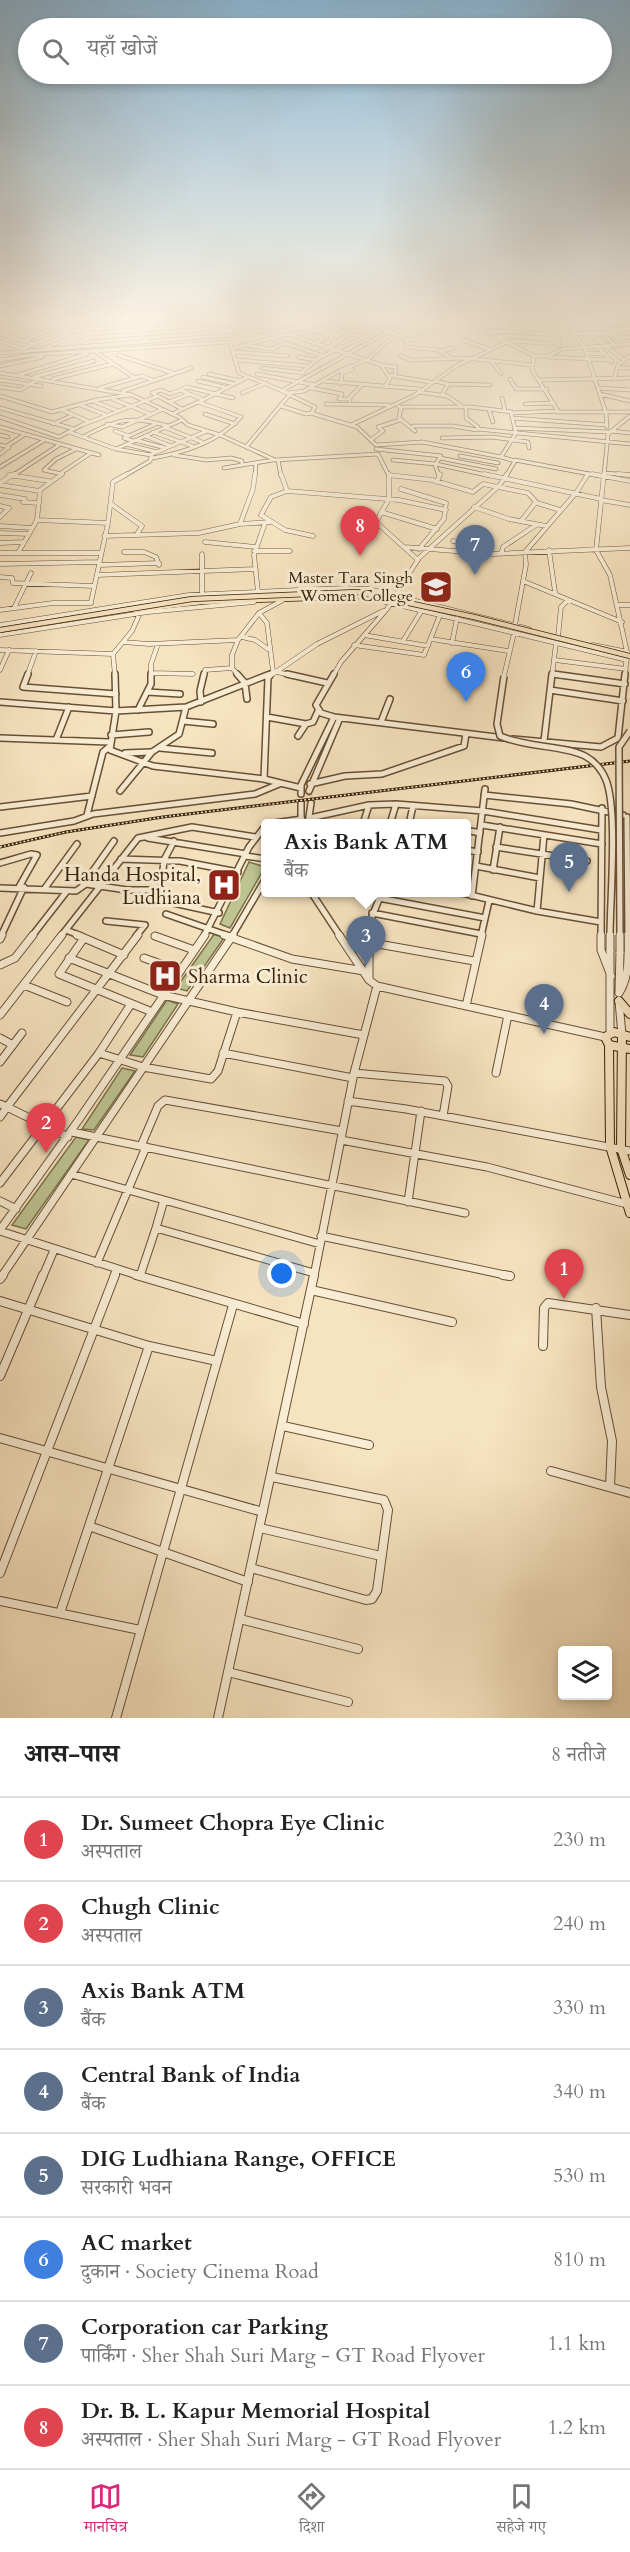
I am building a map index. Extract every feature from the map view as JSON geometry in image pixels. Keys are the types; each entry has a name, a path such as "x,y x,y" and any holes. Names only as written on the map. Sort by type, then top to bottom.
{"main road":[{"path":"0,631 179,604 362,595 629,657"},
{"path":"619,997 630,1014"},
{"path":"608,1038 626,1036 626,1149 630,1175"},
{"path":"608,1038 625,1048"},
{"path":"608,1038 610,1146 630,1213"}],"street":[{"path":"16,401 52,412 91,401"},
{"path":"92,401 118,411"},
{"path":"120,401 150,414"},
{"path":"0,417 55,436 145,401"},
{"path":"146,401 188,424 220,435 277,460"},
{"path":"186,401 193,404"},
{"path":"246,447 285,401"},
{"path":"304,401 315,407 313,413"},
{"path":"326,404 349,401"},
{"path":"352,401 392,404 401,407 465,407 512,412 630,414"},
{"path":"351,425 398,401"},
{"path":"454,401 465,407"},
{"path":"503,401 505,411"},
{"path":"318,711 337,717 466,734 594,746 610,744 618,738 629,657 627,636 610,575 596,550 608,435 602,401"},
{"path":"169,402 182,409"},
{"path":"172,414 198,402 240,416 235,424 220,435 173,455"},
{"path":"525,404 554,403 556,412"},
{"path":"78,405 106,415"},
{"path":"281,406 351,425 372,439 389,475 389,499 377,524 418,560"},
{"path":"400,420 401,407"},
{"path":"465,407 466,418 478,429"},
{"path":"0,408 74,429"},
{"path":"29,417 44,410"},
{"path":"62,410 90,422"},
{"path":"107,424 121,427 161,410"},
{"path":"489,410 493,422"},
{"path":"492,475 512,440 515,430 512,412"},
{"path":"205,414 235,424"},
{"path":"608,435 630,414"},
{"path":"0,426 21,415"},
{"path":"53,424 73,415"},
{"path":"82,437 107,424 129,417 159,423 173,432 202,442"},
{"path":"512,418 607,425"},
{"path":"116,449 182,420"},
{"path":"400,420 415,431"},
{"path":"372,439 383,431 379,426 400,420"},
{"path":"159,423 124,438 182,451"},
{"path":"173,432 188,424"},
{"path":"0,426 43,441 99,455"},
{"path":"413,426 608,435 630,433"},
{"path":"442,438 442,430 446,426"},
{"path":"515,430 608,435 630,444"},
{"path":"115,431 129,436"},
{"path":"92,610 91,602 108,523 114,481 157,452 207,431"},
{"path":"69,432 143,456 173,455 210,460 236,459 242,461 242,465"},
{"path":"153,432 192,447"},
{"path":"0,435 8,437"},
{"path":"0,454 9,447 7,446 24,435"},
{"path":"145,436 169,447"},
{"path":"427,454 431,443 442,438 512,440 528,442 529,448"},
{"path":"0,467 43,441"},
{"path":"85,451 99,443"},
{"path":"224,468 431,443 588,474 630,475"},
{"path":"126,444 157,452"},
{"path":"0,445 7,446"},
{"path":"0,485 9,476 59,445"},
{"path":"61,473 44,470 56,459 76,449"},
{"path":"376,449 441,456 440,458 496,469"},
{"path":"0,485 39,490 91,453"},
{"path":"460,456 498,463"},
{"path":"436,464 440,458"},
{"path":"277,460 284,488 287,490"},
{"path":"393,460 436,464 505,477 630,505"},
{"path":"267,717 306,724 313,722 318,711 316,705 327,683 354,645 391,604 418,560 426,550 499,486 515,460"},
{"path":"240,524 252,489 256,463"},
{"path":"436,464 440,473 437,482"},
{"path":"513,624 523,581 525,552 576,493 588,474"},
{"path":"389,475 437,482 474,492 483,484 499,486 528,493 536,502 560,510"},
{"path":"604,475 630,481"},
{"path":"9,476 50,482"},
{"path":"401,489 445,502 446,510 437,529 419,549"},
{"path":"18,553 37,519 39,490"},
{"path":"267,523 261,511 273,495 287,490 389,499 446,510"},
{"path":"0,495 25,498 23,502 39,503"},
{"path":"521,521 536,502"},
{"path":"111,504 142,526 137,534"},
{"path":"0,506 9,508 0,516"},
{"path":"474,507 546,526"},
{"path":"381,512 437,529"},
{"path":"37,519 108,523"},
{"path":"258,592 255,549 267,523"},
{"path":"104,536 207,532 240,524 267,523 288,531 313,536"},
{"path":"501,554 503,547 536,525"},
{"path":"0,526 32,528"},
{"path":"0,533 29,534"},
{"path":"453,541 475,544 480,554"},
{"path":"0,543 24,542"},
{"path":"205,542 290,551"},
{"path":"404,547 480,554 630,548"},
{"path":"549,550 555,592"},
{"path":"0,553 38,552 52,555 100,553"},
{"path":"34,563 38,552"},
{"path":"124,552 148,553 156,557 159,563 158,572"},
{"path":"202,554 202,595"},
{"path":"0,564 159,563"},
{"path":"97,574 256,569"},
{"path":"14,608 31,573"},
{"path":"0,577 13,579 12,583 94,586"},
{"path":"523,581 555,592 568,600 622,622"},
{"path":"0,631 92,610 202,595 346,588 368,589 505,621 629,657"},
{"path":"0,631 140,613 282,600 362,596 556,644 629,657"},
{"path":"247,699 245,683 232,668 233,653 250,619 282,600"},
{"path":"558,637 561,607 568,600"},
{"path":"0,610 91,602"},
{"path":"618,605 630,605"},
{"path":"0,702 116,711 186,707 272,673 317,644 387,609"},
{"path":"403,641 422,610"},
{"path":"113,654 140,613"},
{"path":"259,613 267,623 272,673 267,683 264,779"},
{"path":"354,645 424,656 440,615"},
{"path":"452,643 457,618"},
{"path":"314,897 369,980 377,986 608,1038 611,976 611,803 608,779 595,764 578,754 553,747 516,743 500,736 497,724 508,651 514,633"},
{"path":"364,635 428,646"},
{"path":"123,642 158,644 240,639 255,640 268,649"},
{"path":"431,639 508,651"},
{"path":"138,710 147,692 152,673 151,661 158,644"},
{"path":"544,741 556,644"},
{"path":"0,650 113,654"},
{"path":"0,670 9,651"},
{"path":"36,651 23,687 116,694"},
{"path":"87,815 103,752 109,744 116,711 115,657 113,654"},
{"path":"555,660 626,669"},
{"path":"201,702 205,670 232,668"},
{"path":"152,673 193,674"},
{"path":"272,673 327,683"},
{"path":"552,674 625,684"},
{"path":"550,690 623,701"},
{"path":"147,692 180,694"},
{"path":"381,722 390,699"},
{"path":"56,740 69,707"},
{"path":"117,752 152,752 160,748 177,736 186,707"},
{"path":"309,791 337,717"},
{"path":"0,738 109,744 117,752 145,763 264,779 301,791 337,717"},
{"path":"183,721 213,724"},
{"path":"298,736 306,724"},
{"path":"626,1036 619,997 619,747 630,731"},
{"path":"111,735 149,732"},
{"path":"310,784 345,776 382,774 464,746 466,734"},
{"path":"160,748 212,753"},
{"path":"120,791 152,752"},
{"path":"0,833 77,820 87,815 231,798 259,793 279,784"},
{"path":"601,922 472,897 485,792 602,808 627,816 628,972 619,997"},
{"path":"0,807 92,796"},
{"path":"309,819 311,802"},
{"path":"301,803 301,819"},
{"path":"316,819 369,805 396,804 483,811 601,830"},
{"path":"392,819 396,804"},
{"path":"365,819 369,805"},
{"path":"410,819 413,806"},
{"path":"602,808 602,956 611,976"},
{"path":"482,825 602,844"},
{"path":"0,1015 140,837 192,827 255,837"},
{"path":"493,870 500,827"},
{"path":"261,830 255,837 210,928 70,1134 0,1231 25,1241 233,1305 304,1324"},
{"path":"471,831 480,833"},
{"path":"537,911 544,835"},
{"path":"140,837 174,841 261,858"},
{"path":"0,888 78,890 114,841"},
{"path":"174,841 164,860 162,902 219,913"},
{"path":"45,888 77,844"},
{"path":"496,847 587,861"},
{"path":"471,851 478,852"},
{"path":"0,863 31,854 37,855 0,939"},
{"path":"121,860 164,860 238,872"},
{"path":"471,869 493,870 540,878"},
{"path":"83,885 161,890"},
{"path":"0,1279 232,936 261,887"},
{"path":"0,965 15,958 67,891"},
{"path":"369,980 367,942 372,913 380,897"},
{"path":"390,897 485,918"},
{"path":"466,1006 474,961 489,901"},
{"path":"372,913 481,934"},
{"path":"166,914 292,959 364,971"},
{"path":"0,1117 4,1106 98,990 144,924 106,921"},
{"path":"66,930 124,955"},
{"path":"155,936 194,950"},
{"path":"84,938 59,974 152,1012"},
{"path":"367,942 474,961"},
{"path":"69,958 186,1002 364,1035"},
{"path":"144,958 180,971"},
{"path":"24,985 67,1002"},
{"path":"218,1718 283,1426 353,1075 377,986"},
{"path":"0,1183 99,1053 131,1004"},
{"path":"99,1053 144,1067 212,1079 218,1071 237,1012"},
{"path":"496,1072 508,1015"},
{"path":"0,1062 22,1033"},
{"path":"0,1038 13,1045"},
{"path":"223,1053 353,1075 445,1081 448,1086 443,1116"},
{"path":"97,1263 128,1190 158,1106 165,1100 487,1167 627,1204"},
{"path":"348,1101 421,1111 626,1149"},
{"path":"4,1106 45,1126 70,1134 97,1136 331,1187 465,1213"},
{"path":"408,1202 421,1111"},
{"path":"71,1174 321,1240 510,1276"},
{"path":"140,1276 164,1200"},
{"path":"0,1201 16,1209"},
{"path":"156,1228 314,1273"},
{"path":"0,1376 54,1250"},
{"path":"0,1573 117,1269"},
{"path":"311,1290 452,1322"},
{"path":"0,1301 149,1346 217,1361"},
{"path":"543,1346 544,1308 548,1303 596,1308 630,1315"},
{"path":"116,1718 233,1305"},
{"path":"596,1308 601,1388 612,1441 610,1487"},
{"path":"60,1613 149,1346"},
{"path":"283,1426 369,1445"},
{"path":"0,1438 263,1512"},
{"path":"551,1471 630,1493"},
{"path":"251,1568 370,1600 377,1591 388,1510 384,1500 272,1477"},
{"path":"89,1526 163,1554 248,1582"},
{"path":"260,1528 381,1556"},
{"path":"0,1601 140,1630"},
{"path":"240,1619 358,1649"},
{"path":"228,1672 348,1702"}],"green space":[{"path":"249,862 261,866 261,874 230,928 220,924"},
{"path":"215,933 224,938 187,991 176,988"},
{"path":"167,1000 178,1004 143,1057 130,1055"},
{"path":"122,1068 135,1071 94,1130 82,1129"},
{"path":"76,1137 89,1140 26,1229 12,1225"}],"tunnel":[{"path":"309,791 311,803"}],"railway":[{"path":"0,847 66,832 163,817 630,761"}],"place":[{"name":"Dr. B. L. Kapur Memorial Hospital","path":"360,556"},
{"name":"Corporation car Parking","path":"475,575"},
{"name":"Master Tara Singh Women College","path":"436,587"},
{"name":"AC market","path":"466,702"},
{"name":"Handa Hospital, Ludhiana","path":"224,885"},
{"name":"DIG Ludhiana Range, OFFICE","path":"569,892"},
{"name":"Axis Bank ATM","path":"366,966"},
{"name":"Sharma Clinic","path":"165,976"},
{"name":"Central Bank of India","path":"544,1034"},
{"name":"Chugh Clinic","path":"46,1153"},
{"name":"Dr. Sumeet Chopra Eye Clinic","path":"564,1299"}]}
